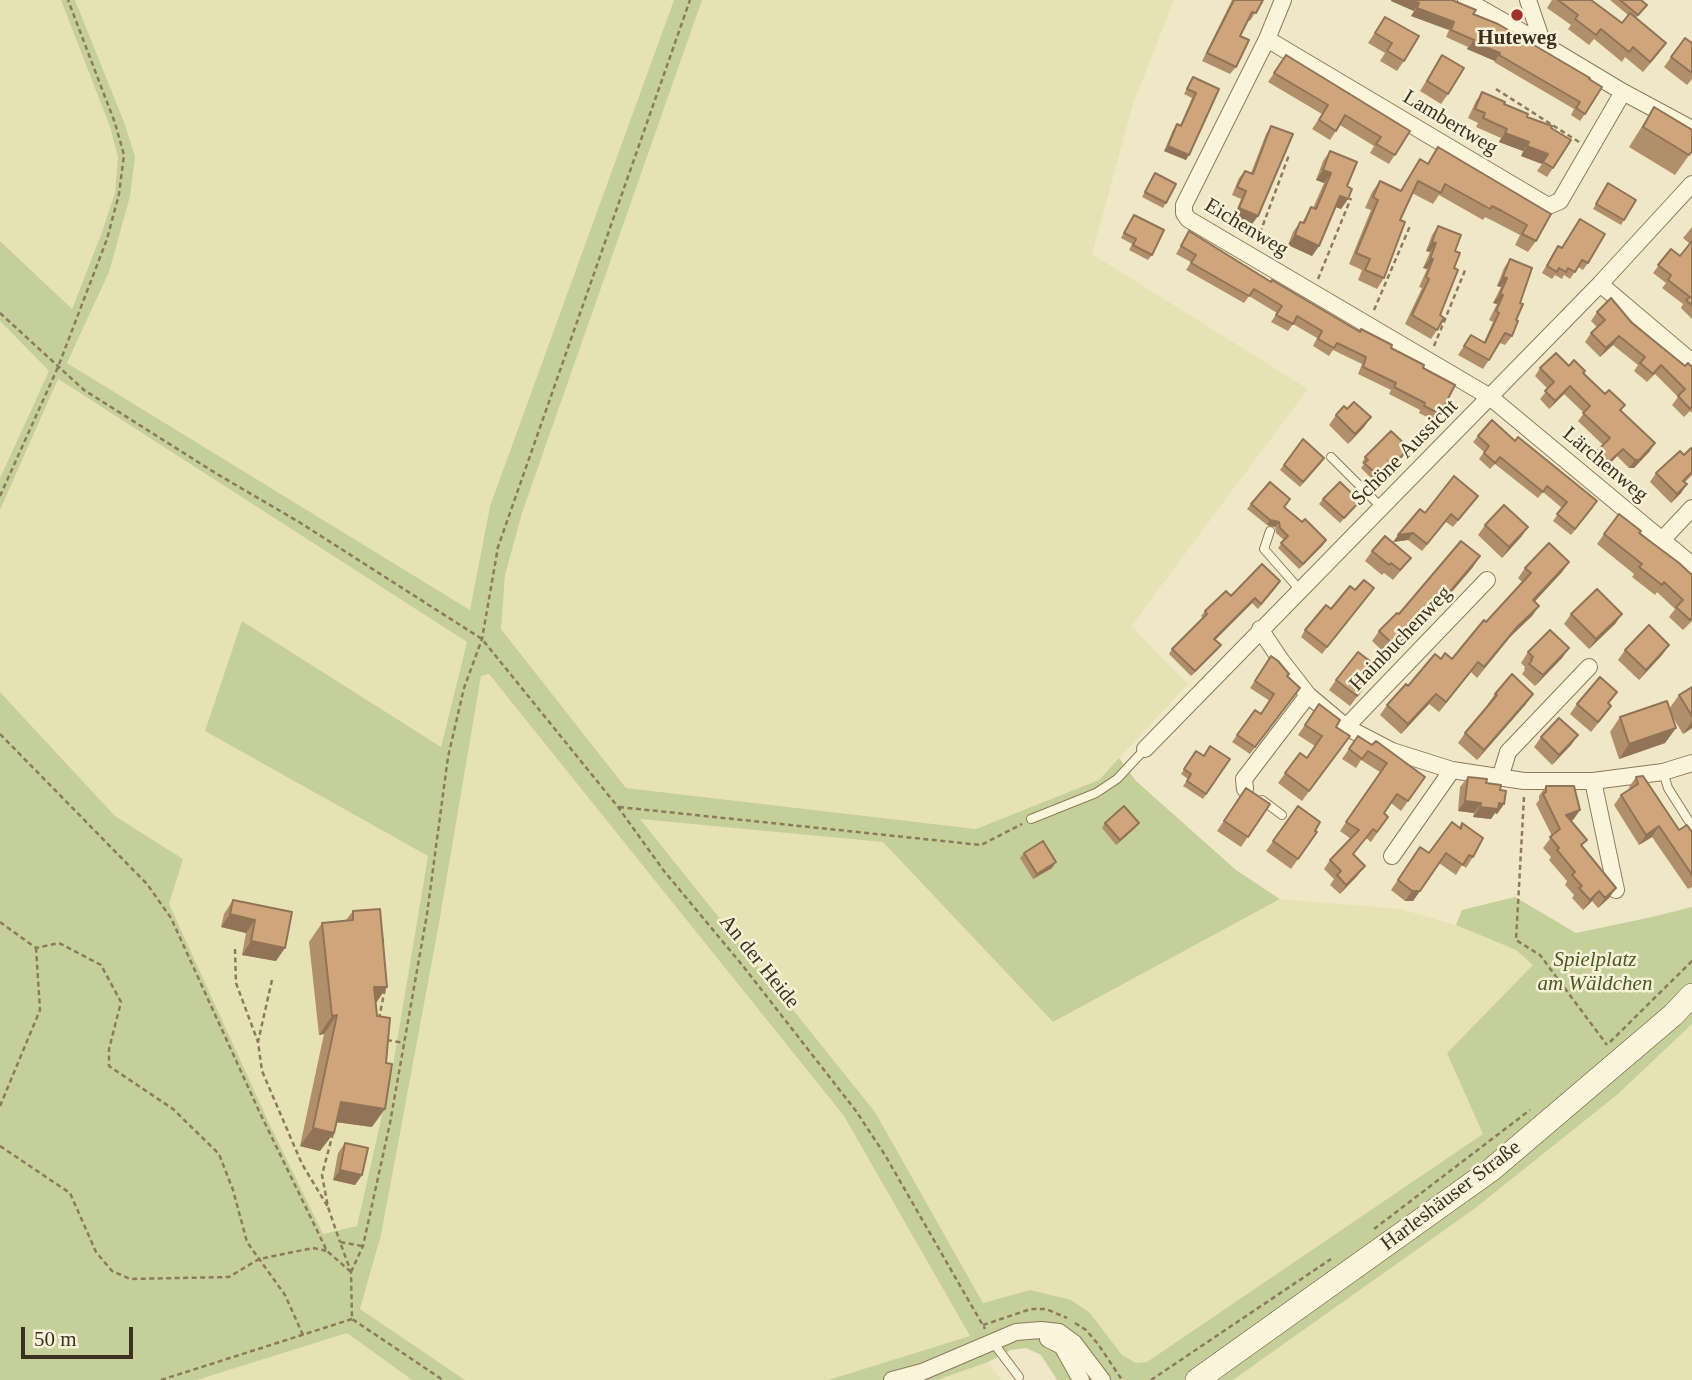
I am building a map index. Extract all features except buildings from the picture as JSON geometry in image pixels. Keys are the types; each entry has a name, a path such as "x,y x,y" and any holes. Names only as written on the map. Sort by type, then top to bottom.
{"main road":[{"name":"Harleshäuser Straße","path":"1197,1380 1491,1170 1673,1015 1692,995"}],"street":[{"name":"Eichenweg","path":"1283,0 1267,39 1184,205 1184,213 1188,219 1490,397"},
{"path":"1466,0 1692,129"},
{"path":"1528,0 1543,44"},
{"name":"Lambertweg","path":"1267,39 1548,206 1560,201 1623,92"},
{"name":"Schöne Aussicht","path":"1145,749 1600,284 1692,184"},
{"path":"1600,284 1692,362"},
{"name":"Lärchenweg","path":"1490,397 1692,565"},
{"path":"1662,540 1692,508"},
{"name":"Hainbuchenweg","path":"1346,727 1487,580"},
{"path":"1261,629 1308,695 1346,727 1392,751 1452,770 1524,781 1593,781 1663,772 1692,763"},
{"path":"1500,778 1508,752 1589,667"},
{"path":"1245,789 1244,779 1308,695"},
{"path":"1392,856 1452,770"},
{"path":"1593,781 1616,890"},
{"path":"1030,1330 1062,1346 1081,1380"},
{"path":"892,1380 922,1372 992,1340 1030,1330 1059,1332 1074,1343 1102,1380"}],"lane":[{"path":"1331,457 1380,506"},
{"path":"1270,531 1264,549 1300,590"},
{"path":"1031,819 1096,793 1117,779 1145,749"},
{"path":"1663,772 1668,788 1692,826"},
{"path":"1245,789 1282,815"},
{"path":"992,1340 1018,1377"}],"path":[{"path":"0,496 58,367 107,239 119,194 124,155 115,123 68,0"},
{"path":"351,1272 363,1246 390,1123 427,914 448,757 464,688 482,639 498,547 690,0"},
{"path":"1496,89 1590,149"},
{"path":"1251,256 1289,156"},
{"path":"1313,292 1351,198"},
{"path":"1368,325 1410,226"},
{"path":"1428,360 1466,268"},
{"name":"An der Heide","path":"0,313 84,390 216,474 299,522 482,639 618,807 664,871 743,966 856,1111 886,1155 983,1325"},
{"path":"0,734 147,884 171,918 259,1111 327,1251 351,1272"},
{"path":"1524,781 1516,940 1541,956 1607,1045 1692,961"},
{"path":"618,807 981,845 1031,819"},
{"path":"0,922 36,948 59,943 101,965 121,1002 109,1049 109,1066 173,1109 219,1154 247,1241 285,1295 303,1335"},
{"path":"375,928 382,933 383,945"},
{"path":"0,1106 40,1010 36,948"},
{"path":"235,949 236,983 258,1042 262,1072 302,1164 328,1207"},
{"path":"258,1042 272,980"},
{"path":"377,1026 385,995 384,982"},
{"path":"383,1034 388,1042 404,1043"},
{"path":"1366,1235 1538,1104"},
{"path":"335,1123 322,1175 328,1207 351,1272 352,1319"},
{"path":"0,1146 70,1194 96,1252 112,1271 130,1279 229,1277 259,1259 313,1248 327,1251"},
{"path":"340,1242 363,1246"},
{"path":"1154,1380 1333,1258"},
{"path":"161,1380 352,1319"},
{"path":"352,1319 443,1380"}],"shaded area":[{"path":"0,0 61,0 110,127 118,157 115,193 71,310 0,241"},
{"path":"75,0 674,0 490,506 470,610 67,363 109,272 124,122"},
{"path":"702,0 1174,0 1133,104 1092,254 1308,389 1131,626 1188,684 1099,780 976,829 626,788 501,629 505,575 522,513"},
{"path":"0,321 49,371 0,478"},
{"path":"57,379 467,642 441,747 206,731 428,856 392,1071 357,1227 323,1234 269,1123 168,904 183,859 115,816 0,692 0,510"},
{"path":"489,674 844,1116 970,1336 828,1380 465,1380 360,1310 381,1235 438,929 481,676"},
{"path":"639,818 883,842 1053,1022 1280,899 1400,909 1456,925 1516,950 1534,965 1448,1053 1484,1134 1183,1340 1147,1362 1136,1363 1122,1355 1090,1313 1030,1290 983,1303 875,1112"},
{"path":"1692,1024 1692,1380 1233,1380 1360,1290 1618,1094"},
{"path":"347,1333 412,1380 197,1380"},
{"path":"988,1362 1001,1380 937,1380"}],"green space":[{"name":"Spielplatz am Wäldchen","path":"61,0 75,0 124,122 135,157 130,196 109,272 67,363 470,610 490,506 674,0 702,0 522,513 505,575 501,629 626,788 976,829 1099,780 1119,758 1136,781 1236,870 1280,899 1053,1022 883,842 640,819 875,1112 983,1303 1030,1290 1071,1300 1090,1313 1122,1355 1136,1363 1147,1362 1483,1134 1447,1053 1533,965 1516,950 1456,925 1462,910 1515,897 1576,933 1692,907 1692,1024 1618,1094 1474,1209 1233,1380 1057,1380 1041,1355 1026,1348 1011,1350 988,1362 937,1380 828,1380 970,1336 844,1116 489,674 481,676 438,929 381,1235 360,1309 465,1380 412,1380 347,1333 197,1380 0,1380 0,692 115,816 183,859 169,904 323,1234 357,1226 392,1071 428,856 205,731 242,621 441,747 467,642 58,379 0,510 0,478 49,371 0,321 0,241 72,309 115,193 118,157 110,127"}],"place":[{"name":"Huteweg","path":"1517,15"}]}
